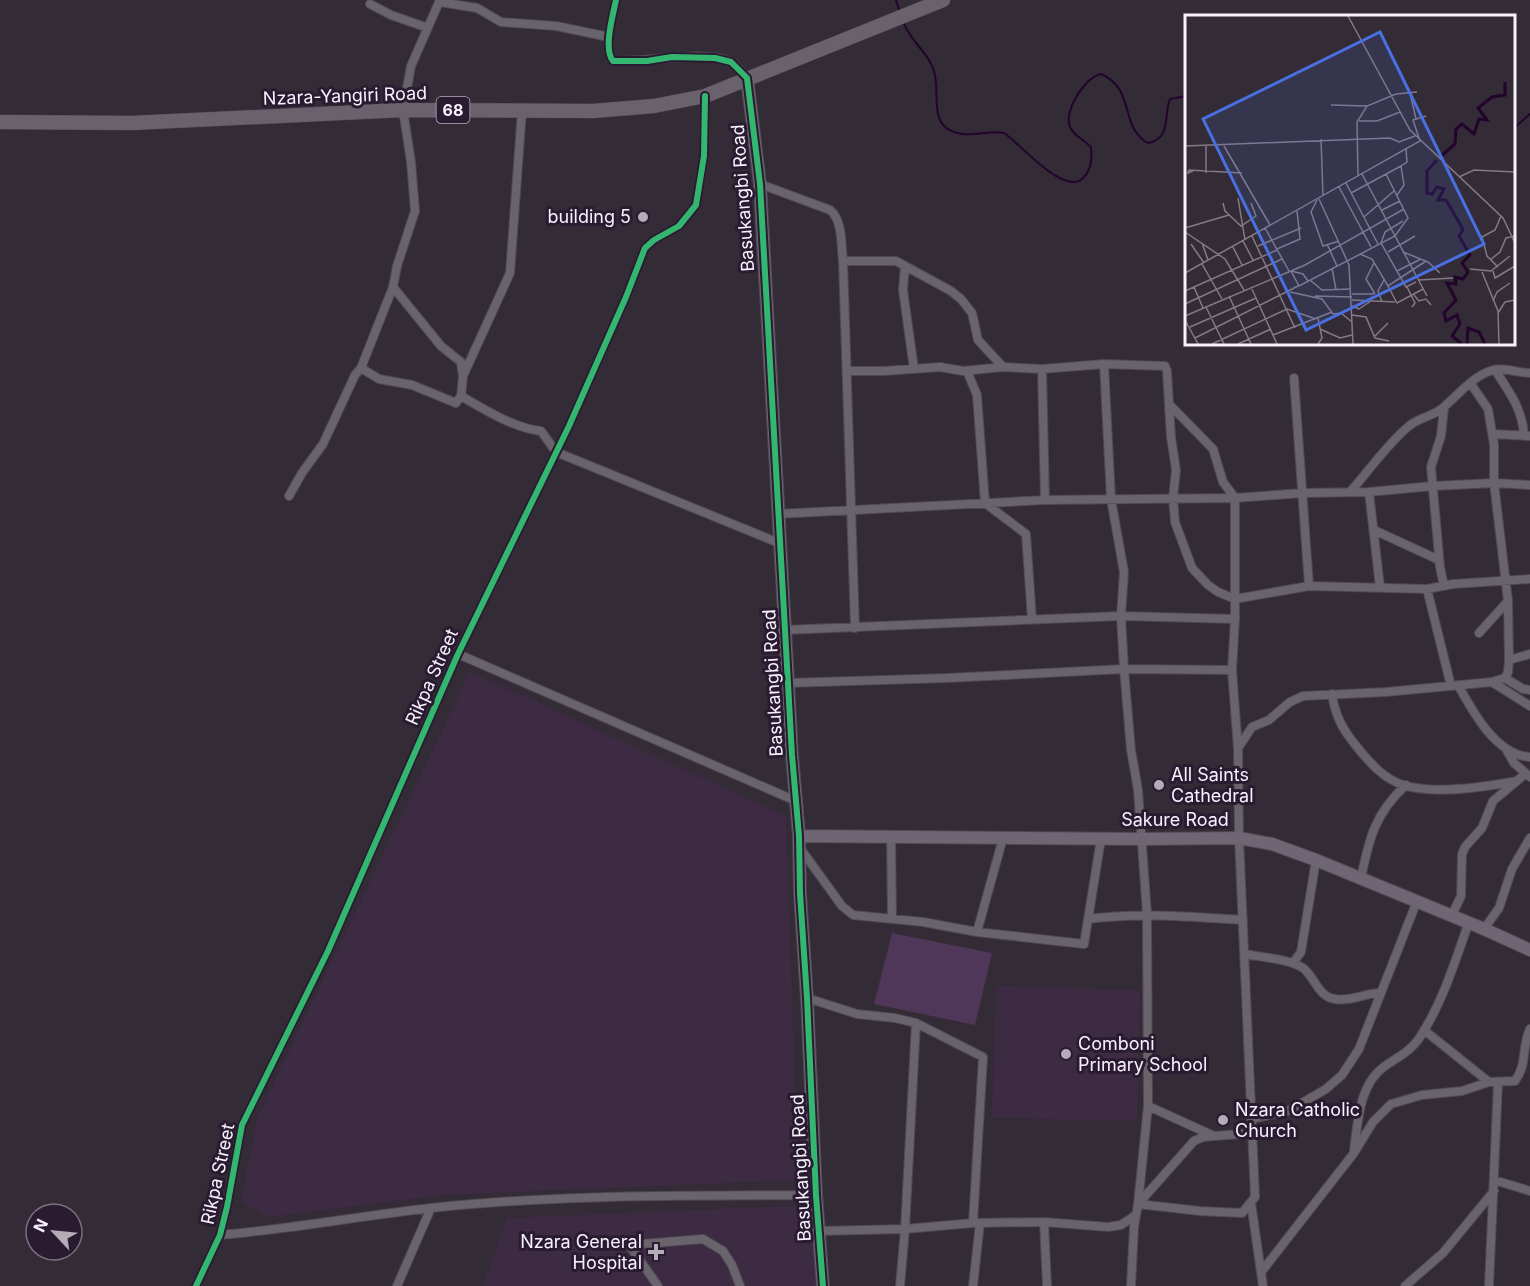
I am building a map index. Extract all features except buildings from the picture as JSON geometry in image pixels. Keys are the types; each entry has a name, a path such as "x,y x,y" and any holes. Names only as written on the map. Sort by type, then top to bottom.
{"main road":[{"name":"Nzara-Yangiri Road","path":"0,122 132,123 404,110 603,110 654,106 705,96 943,0"}],"street":[{"path":"616,0 609,38 609,55 614,61 647,61 672,57 715,58 731,62 747,78"},
{"path":"289,496 323,444 355,375 361,368 393,287 397,266 415,211 404,110 411,66 440,1 477,8 501,22 556,26 609,38"},
{"path":"370,4 391,15 428,28"},
{"name":"Basukangbi Road","path":"747,78 759,184 787,683 799,841 816,1195 823,1286"},
{"name":"Rikpa Street","path":"196,1286 220,1235 242,1125 328,951 458,654 556,452 626,297 645,248 654,240 679,226 696,204 704,156 705,96"},
{"path":"463,377 510,273 522,110"},
{"path":"759,184 830,210 835,213 838,224 843,261 855,628"},
{"path":"843,261 891,260 938,284 961,299 972,313 978,340 1003,367"},
{"path":"905,266 903,290 914,369"},
{"path":"361,368 380,379 412,385 456,403 461,396 463,377 461,362 441,346 393,287"},
{"path":"847,371 940,367 957,371 1003,367 1042,369 1104,364 1165,366 1176,470 1173,498 1175,522 1192,568 1208,585 1235,599 1309,586 1428,589 1530,579"},
{"path":"1104,364 1111,499 1124,572 1121,616 1124,669 1142,839 1147,914 1148,1106 1134,1227 1131,1286"},
{"path":"1042,369 1045,500"},
{"path":"1492,434 1527,436 1522,417 1513,398 1495,370"},
{"path":"1350,492 1402,431 1411,424 1444,408 1452,398 1476,379 1495,370 1530,373"},
{"path":"967,371 977,394 985,503 1026,534 1032,620"},
{"path":"1294,378 1309,586"},
{"path":"1471,384 1488,409 1492,434 1494,483 1508,600 1509,660 1505,678"},
{"path":"461,396 485,410 530,430 542,431 556,452 779,543"},
{"path":"1138,1204 1242,1213 1255,1197 1239,838 1238,749 1232,670 1235,619 1235,498 1223,482 1213,449 1169,404"},
{"path":"1444,408 1441,436 1431,467 1439,560 1444,586"},
{"path":"777,514 1045,500 1235,498 1302,493 1370,492 1494,483 1530,484"},
{"path":"1370,492 1380,587"},
{"path":"1374,530 1439,560"},
{"path":"1332,694 1334,712 1355,744 1372,766 1401,785 1440,789 1479,788 1517,781 1528,776 1514,763 1506,749 1476,717 1455,686 1428,589"},
{"path":"1479,633 1508,600"},
{"path":"784,630 1121,616 1235,619"},
{"path":"458,654 796,801"},
{"path":"1509,660 1530,654"},
{"path":"787,683 1124,669 1232,670"},
{"path":"1238,749 1252,727 1269,720 1290,702 1304,696 1455,686 1505,678 1530,690"},
{"path":"1491,682 1530,706"},
{"path":"1506,749 1516,755 1530,757"},
{"path":"1452,915 1461,896 1462,854 1465,847 1482,828 1493,801 1517,781"},
{"path":"1361,878 1368,844 1375,826 1390,800 1406,785"},
{"path":"891,837 892,918"},
{"name":"Sakure Road","path":"799,841 891,837 1239,838 1272,844 1316,860 1527,945"},
{"path":"977,932 1003,838"},
{"path":"1484,929 1499,908 1512,869 1530,838"},
{"path":"799,841 842,906 853,915 892,918 977,932 1084,944 1101,839"},
{"path":"1293,963 1301,952 1316,860"},
{"path":"1251,1119 1288,1111 1326,1089 1342,1075 1359,1049 1417,901"},
{"path":"1088,920 1147,914 1243,920"},
{"path":"1354,1153 1360,1109 1366,1088 1374,1076 1419,1039 1439,1004 1469,922"},
{"path":"1244,954 1293,963 1302,968 1327,997 1350,999 1369,993 1380,993"},
{"path":"807,998 857,1014 916,1023 983,1057 974,1286"},
{"path":"900,1286 916,1023"},
{"path":"1262,1271 1354,1153 1373,1122 1391,1104 1422,1095 1462,1091 1489,1082 1515,1081 1522,1072 1526,1039 1530,1029"},
{"path":"1424,1030 1489,1082"},
{"path":"1489,1286 1498,1083"},
{"path":"1148,1106 1215,1136"},
{"path":"1138,1204 1194,1141 1203,1137 1252,1133"},
{"path":"1494,1180 1530,1191"},
{"path":"1405,1286 1443,1253 1494,1191"},
{"path":"220,1235 431,1208 561,1198 816,1195"},
{"path":"1251,1203 1263,1286"},
{"path":"397,1286 431,1208"},
{"path":"819,1231 1044,1222 1108,1227 1121,1225 1136,1215"},
{"path":"1044,1222 1047,1286"},
{"path":"658,1286 629,1245 703,1239 723,1251 732,1265 740,1286"}],"shaded area":[{"path":"470,672 786,816 798,1180 443,1195 268,1217 241,1201 258,1116"},
{"path":"892,933 992,953 975,1025 874,1004"},
{"name":"Comboni Primary School","path":"996,986 1140,990 1137,1121 992,1118"},
{"name":"Nzara General Hospital","path":"813,1205 818,1286 483,1286 507,1218"}],"waterway":[{"path":"896,0 900,13"},
{"path":"903,21 909,34 933,68 936,78 937,108 943,125 962,134 1004,133 1042,166 1065,180 1075,182 1083,178 1090,167 1091,147 1074,133 1069,120 1077,96 1088,81 1095,76 1101,74 1119,89 1133,128 1148,143 1156,140 1164,131 1170,99 1185,96"},
{"path":"1515,127 1530,114"}],"cycle path":[{"path":"616,0 609,40 610,56 613,61 647,61 672,57 715,58 731,62 747,78 760,184 823,1286"},
{"path":"196,1286 220,1235 242,1125 328,951 458,654 569,426 645,248 654,240 679,226 696,205 704,156 705,96"}],"place":[{"name":"building 5","path":"643,217"},
{"name":"All Saints Cathedral","path":"1159,785"},
{"name":"Comboni Primary School","path":"1066,1054"},
{"name":"Nzara Catholic Church","path":"1223,1120"},
{"name":"Nzara General Hospital","path":"656,1252"}]}
